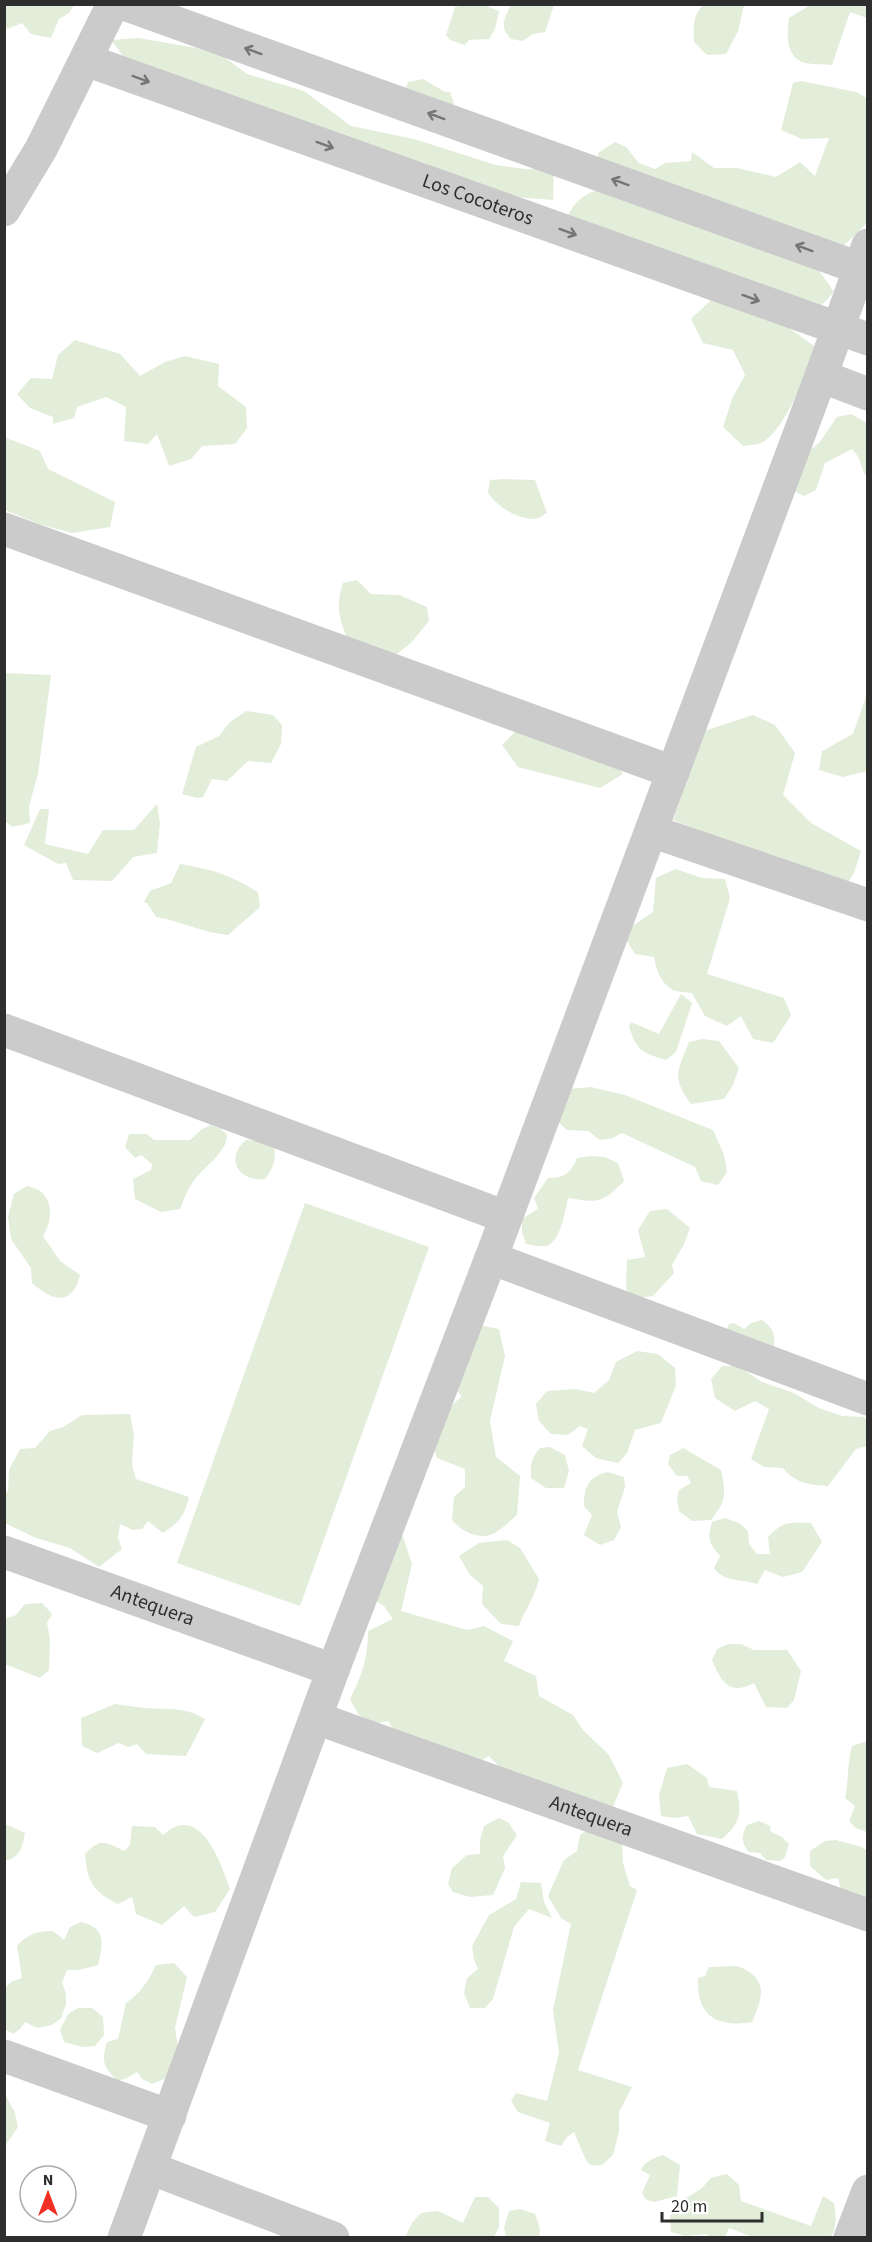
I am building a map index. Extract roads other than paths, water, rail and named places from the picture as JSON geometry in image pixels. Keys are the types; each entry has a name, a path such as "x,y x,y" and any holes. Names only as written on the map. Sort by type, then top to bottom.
{"street":[{"path":"4,210 41,149 113,4"},
{"path":"124,4 863,256 821,376 491,1258 333,1670 124,2238"},
{"name":"Los Cocoteros","path":"86,60 867,339"},
{"path":"821,376 867,394"},
{"path":"4,529 673,772"},
{"path":"651,831 867,905"},
{"path":"4,1030 506,1217"},
{"path":"491,1258 867,1399"},
{"name":"Antequera","path":"4,1552 333,1670"},
{"name":"Antequera","path":"316,1718 867,1915"},
{"path":"4,2056 170,2116"},
{"path":"150,2168 333,2238"},
{"path":"850,2238 867,2191"}]}
